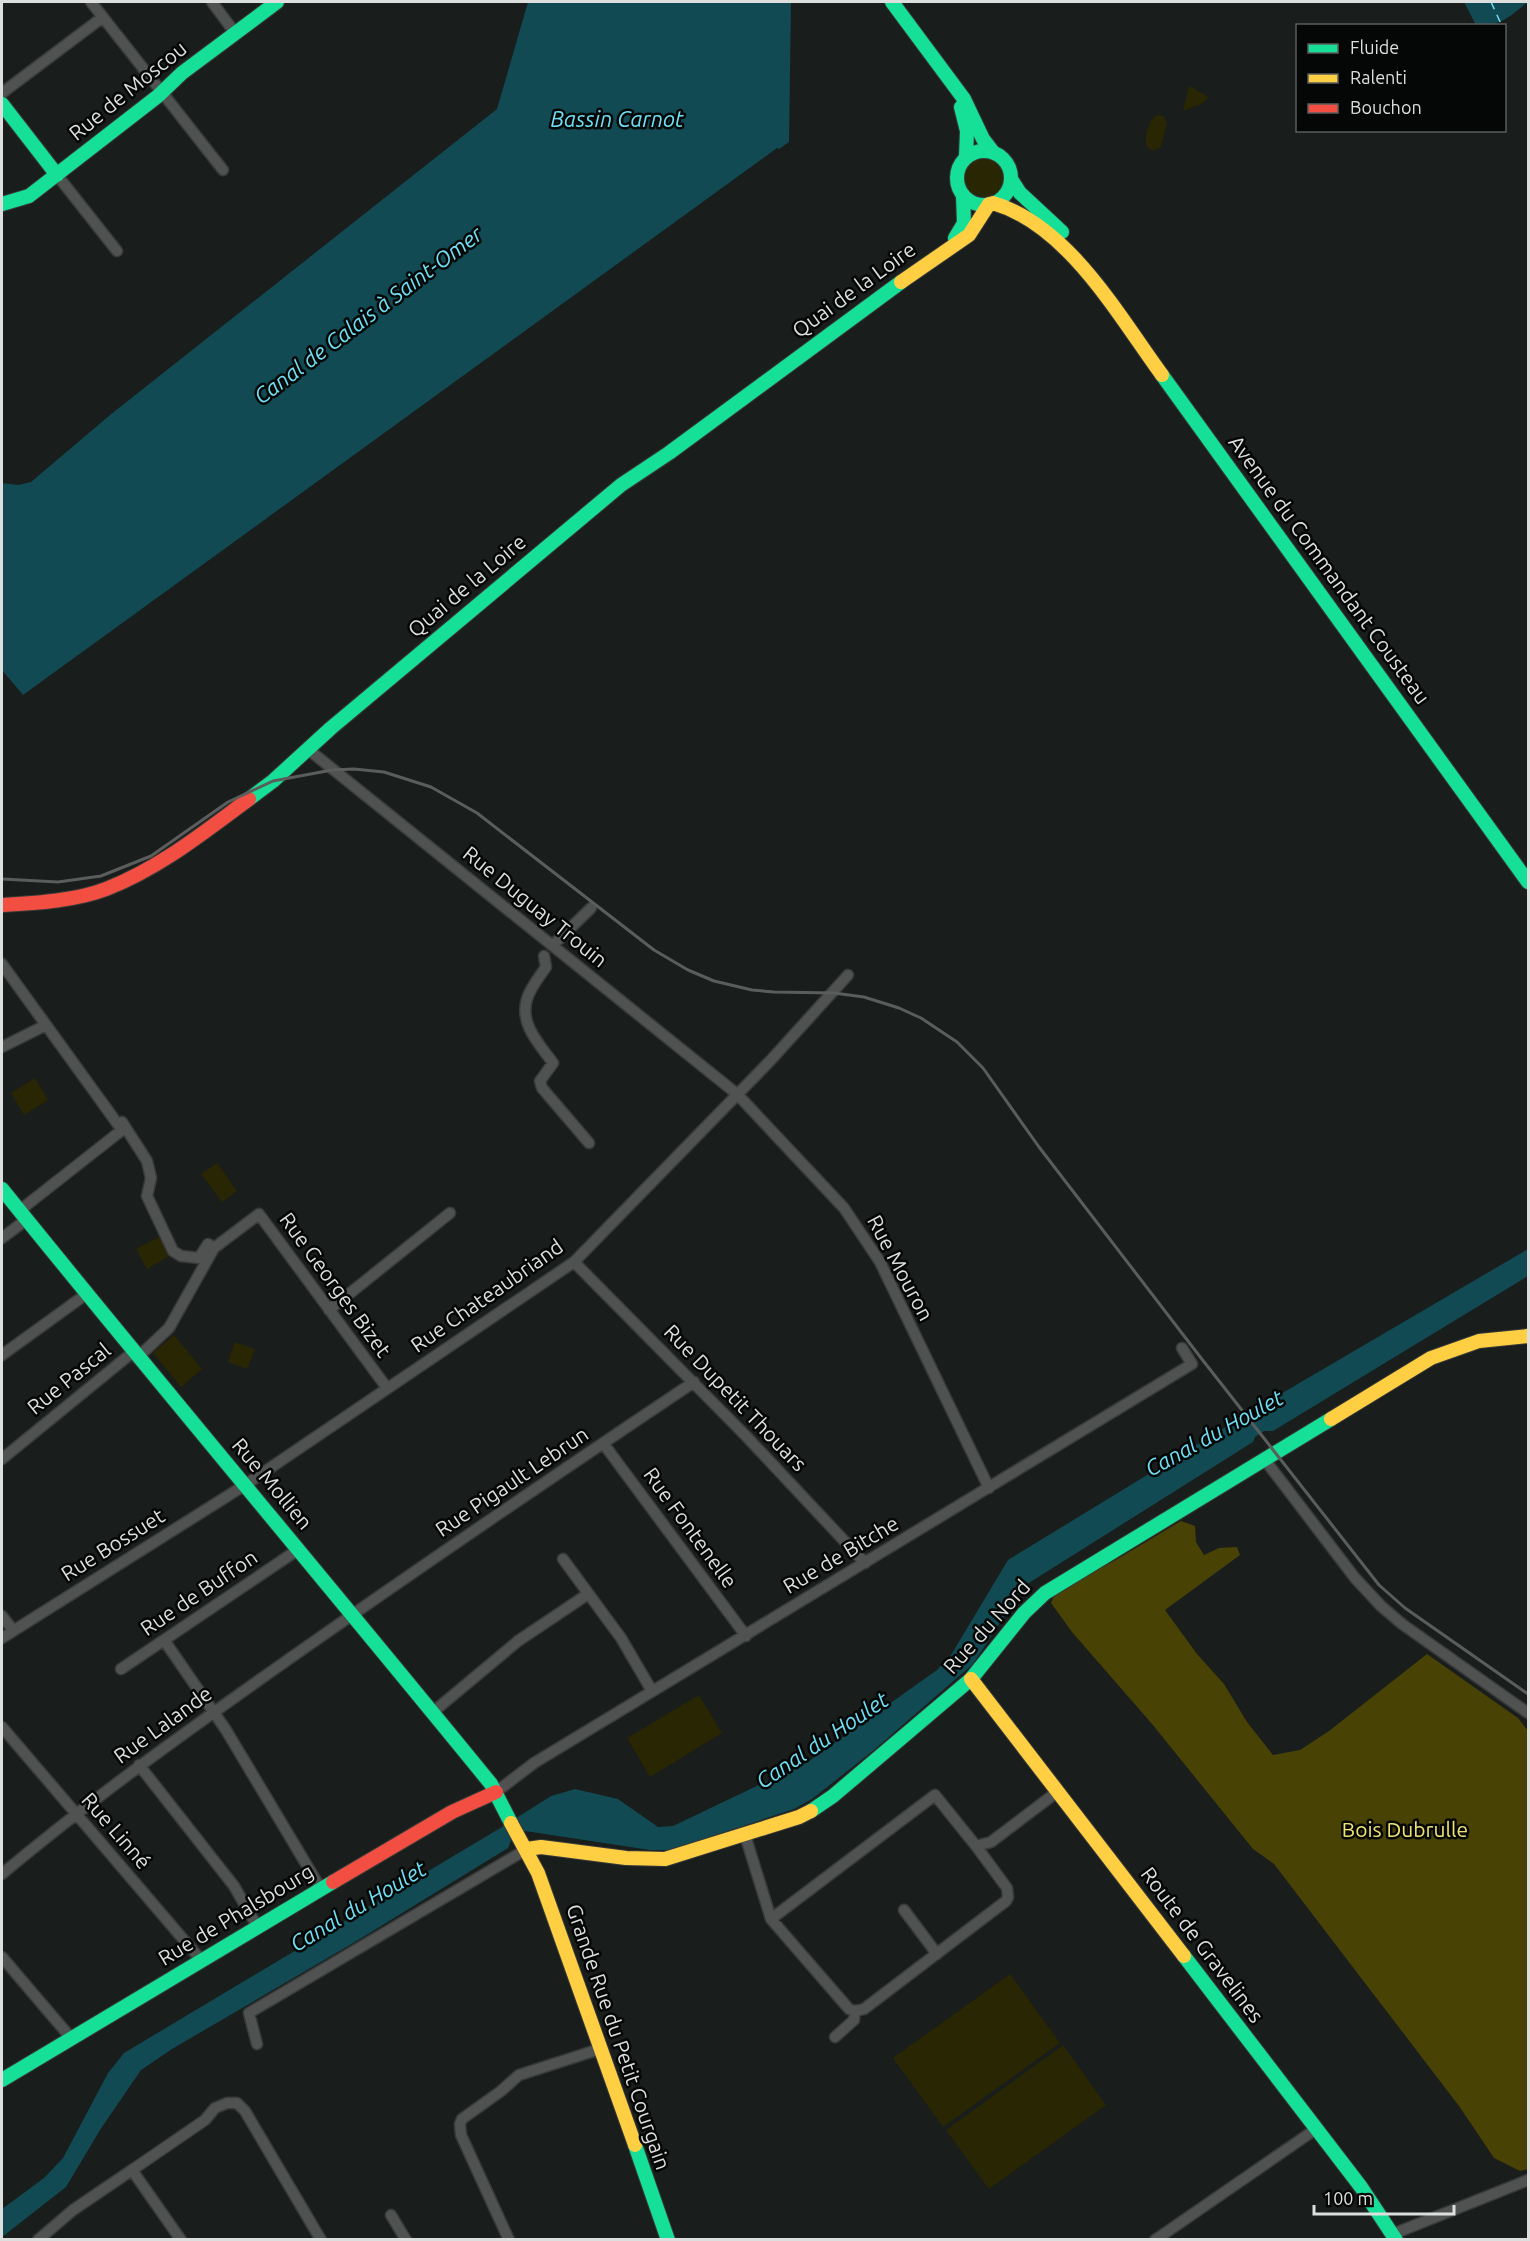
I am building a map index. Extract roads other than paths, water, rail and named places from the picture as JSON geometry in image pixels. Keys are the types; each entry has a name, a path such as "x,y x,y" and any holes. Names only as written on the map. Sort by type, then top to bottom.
{"street":[{"path":"91,2 223,170"},
{"path":"212,2 236,33"},
{"name":"Rue de Moscou","path":"2,204 27,198 162,92 182,72 277,2"},
{"path":"892,2 969,106 983,139 993,152 1006,162 1011,179 1007,192 991,204 975,204 963,195 957,185 956,176 959,165 966,157 979,151 993,152"},
{"path":"2,93 103,17"},
{"path":"950,82 965,121 968,142 966,157"},
{"path":"2,104 117,251"},
{"name":"Avenue du Commandant Cousteau","path":"1011,179 1018,191 1066,235 1095,283"},
{"name":"Quai de la Loire","path":"942,252 963,226 965,215 963,195"},
{"name":"Avenue du Commandant Cousteau","path":"991,204 1018,211 1049,232 1065,246 1095,283 1528,882"},
{"name":"Quai de la Loire","path":"2,905 47,902 82,896 115,886 147,871 173,855 249,800 621,485 664,458 794,359 969,234 991,204"},
{"name":"Rue Duguay Trouin","path":"309,750 736,1094"},
{"path":"553,945 591,908"},
{"path":"544,956 546,967 527,999 526,1006 530,1033 554,1063 540,1081 542,1088 589,1143"},
{"path":"2,964 120,1126"},
{"name":"Rue Chateaubriand","path":"245,1485 574,1262 834,993 848,975"},
{"path":"2,1047 46,1025"},
{"name":"Rue Mouron","path":"736,1094 836,1199 868,1241 989,1488"},
{"path":"2,1238 120,1126 121,1120 147,1161 151,1178 147,1196 173,1251 181,1256 199,1258 208,1244 214,1248"},
{"name":"Rue Mollien","path":"2,1189 135,1355 478,1766 496,1792 520,1836"},
{"path":"329,1310 450,1213"},
{"name":"Rue Georges Bizet","path":"135,1355 169,1328 214,1248 259,1214 387,1388"},
{"name":"Rue Dupetit Thouars","path":"574,1262 694,1382 865,1563"},
{"path":"2,1355 86,1295"},
{"name":"Rue du Nord","path":"527,1849 546,1848 655,1860 674,1857 799,1817 827,1802 971,1678 987,1662 1019,1618 1045,1593 1437,1355 1486,1339 1528,1336"},
{"name":"Rue de Bitche","path":"496,1792 525,1769 1192,1364 1182,1348"},
{"name":"Rue Pascal","path":"2,1459 135,1355"},
{"name":"Rue Pigault Lebrun","path":"353,1614 694,1382"},
{"name":"Rue Fontenelle","path":"603,1443 746,1636"},
{"path":"1265,1460 1355,1578 1381,1606 1402,1624 1528,1713"},
{"name":"Rue Bossuet","path":"2,1638 245,1485"},
{"name":"Rue de Buffon","path":"121,1669 299,1549"},
{"path":"563,1559 628,1648 652,1691"},
{"path":"433,1712 518,1641 588,1594"},
{"name":"Rue Lalande","path":"2,1874 75,1813 139,1765 353,1614"},
{"path":"2,1617 13,1630"},
{"path":"164,1641 214,1712 321,1889"},
{"name":"Route de Gravelines","path":"971,1678 1316,2129 1394,2237"},
{"name":"Rue Linné","path":"2,1727 201,1960"},
{"path":"139,1765 234,1886 257,1926"},
{"name":"Rue de Phalsbourg","path":"2,2080 257,1926 452,1812 496,1792"},
{"path":"976,1846 991,1842 1057,1792"},
{"path":"745,1835 771,1919 849,2009 855,2011 864,2009 1006,1901 1008,1896 1007,1888 935,1795 771,1919"},
{"name":"Grande Rue du Petit Courgain","path":"520,1836 541,1880 668,2240"},
{"path":"257,2044 249,2013 527,1849"},
{"path":"904,1910 937,1954"},
{"path":"2,1957 70,2038"},
{"path":"835,2037 854,2020 855,2011"},
{"path":"509,2240 461,2135 462,2118 501,2091 519,2075 600,2049"},
{"path":"43,2236 73,2210 205,2120 215,2108 227,2103 237,2103 321,2240"},
{"path":"1155,2240 1316,2129"},
{"path":"132,2170 181,2240"},
{"path":"1394,2237 1528,2180"},
{"path":"391,2215 406,2240"}],"water":[{"name":"Bassin Carnot","path":"528,2 791,2 789,142 777,148 23,695 2,670 2,483 18,485 31,482 110,415 497,109"},
{"path":"1464,2 1528,2 1505,20 1492,24 1475,24"},
{"path":"1528,1249 1528,1276 1273,1431 1264,1431 1255,1437 1253,1442 1024,1586 973,1664 874,1750 812,1799 794,1809 670,1850 650,1850 525,1831 512,1838 508,1848 355,1942 172,2049 141,2070 100,2130 66,2187 2,2237 2,2209 44,2178 63,2158 108,2073 124,2053 551,1796 575,1789 618,1799 658,1827 673,1826 809,1761 937,1670 951,1655 1008,1560 1237,1420 1247,1424 1254,1418 1257,1408"}],"railway":[{"path":"2,879 58,882 101,876 151,856 228,802 273,781 332,770 354,769 384,772 431,787 477,813 654,950 688,970 714,981 752,990 834,993 864,997 921,1018 957,1042 983,1068 1039,1147 1379,1585 1405,1608 1528,1694"}],"water label":[{"name":"Canal de Calais à Saint-Omer","path":"368,315"},
{"name":"Canal du Houlet","path":"1214,1433"},
{"name":"Canal du Houlet","path":"822,1740"},
{"name":"Canal du Houlet","path":"358,1906"}],"park label":[{"name":"Bois Dubrulle","path":"1405,1830"}]}
